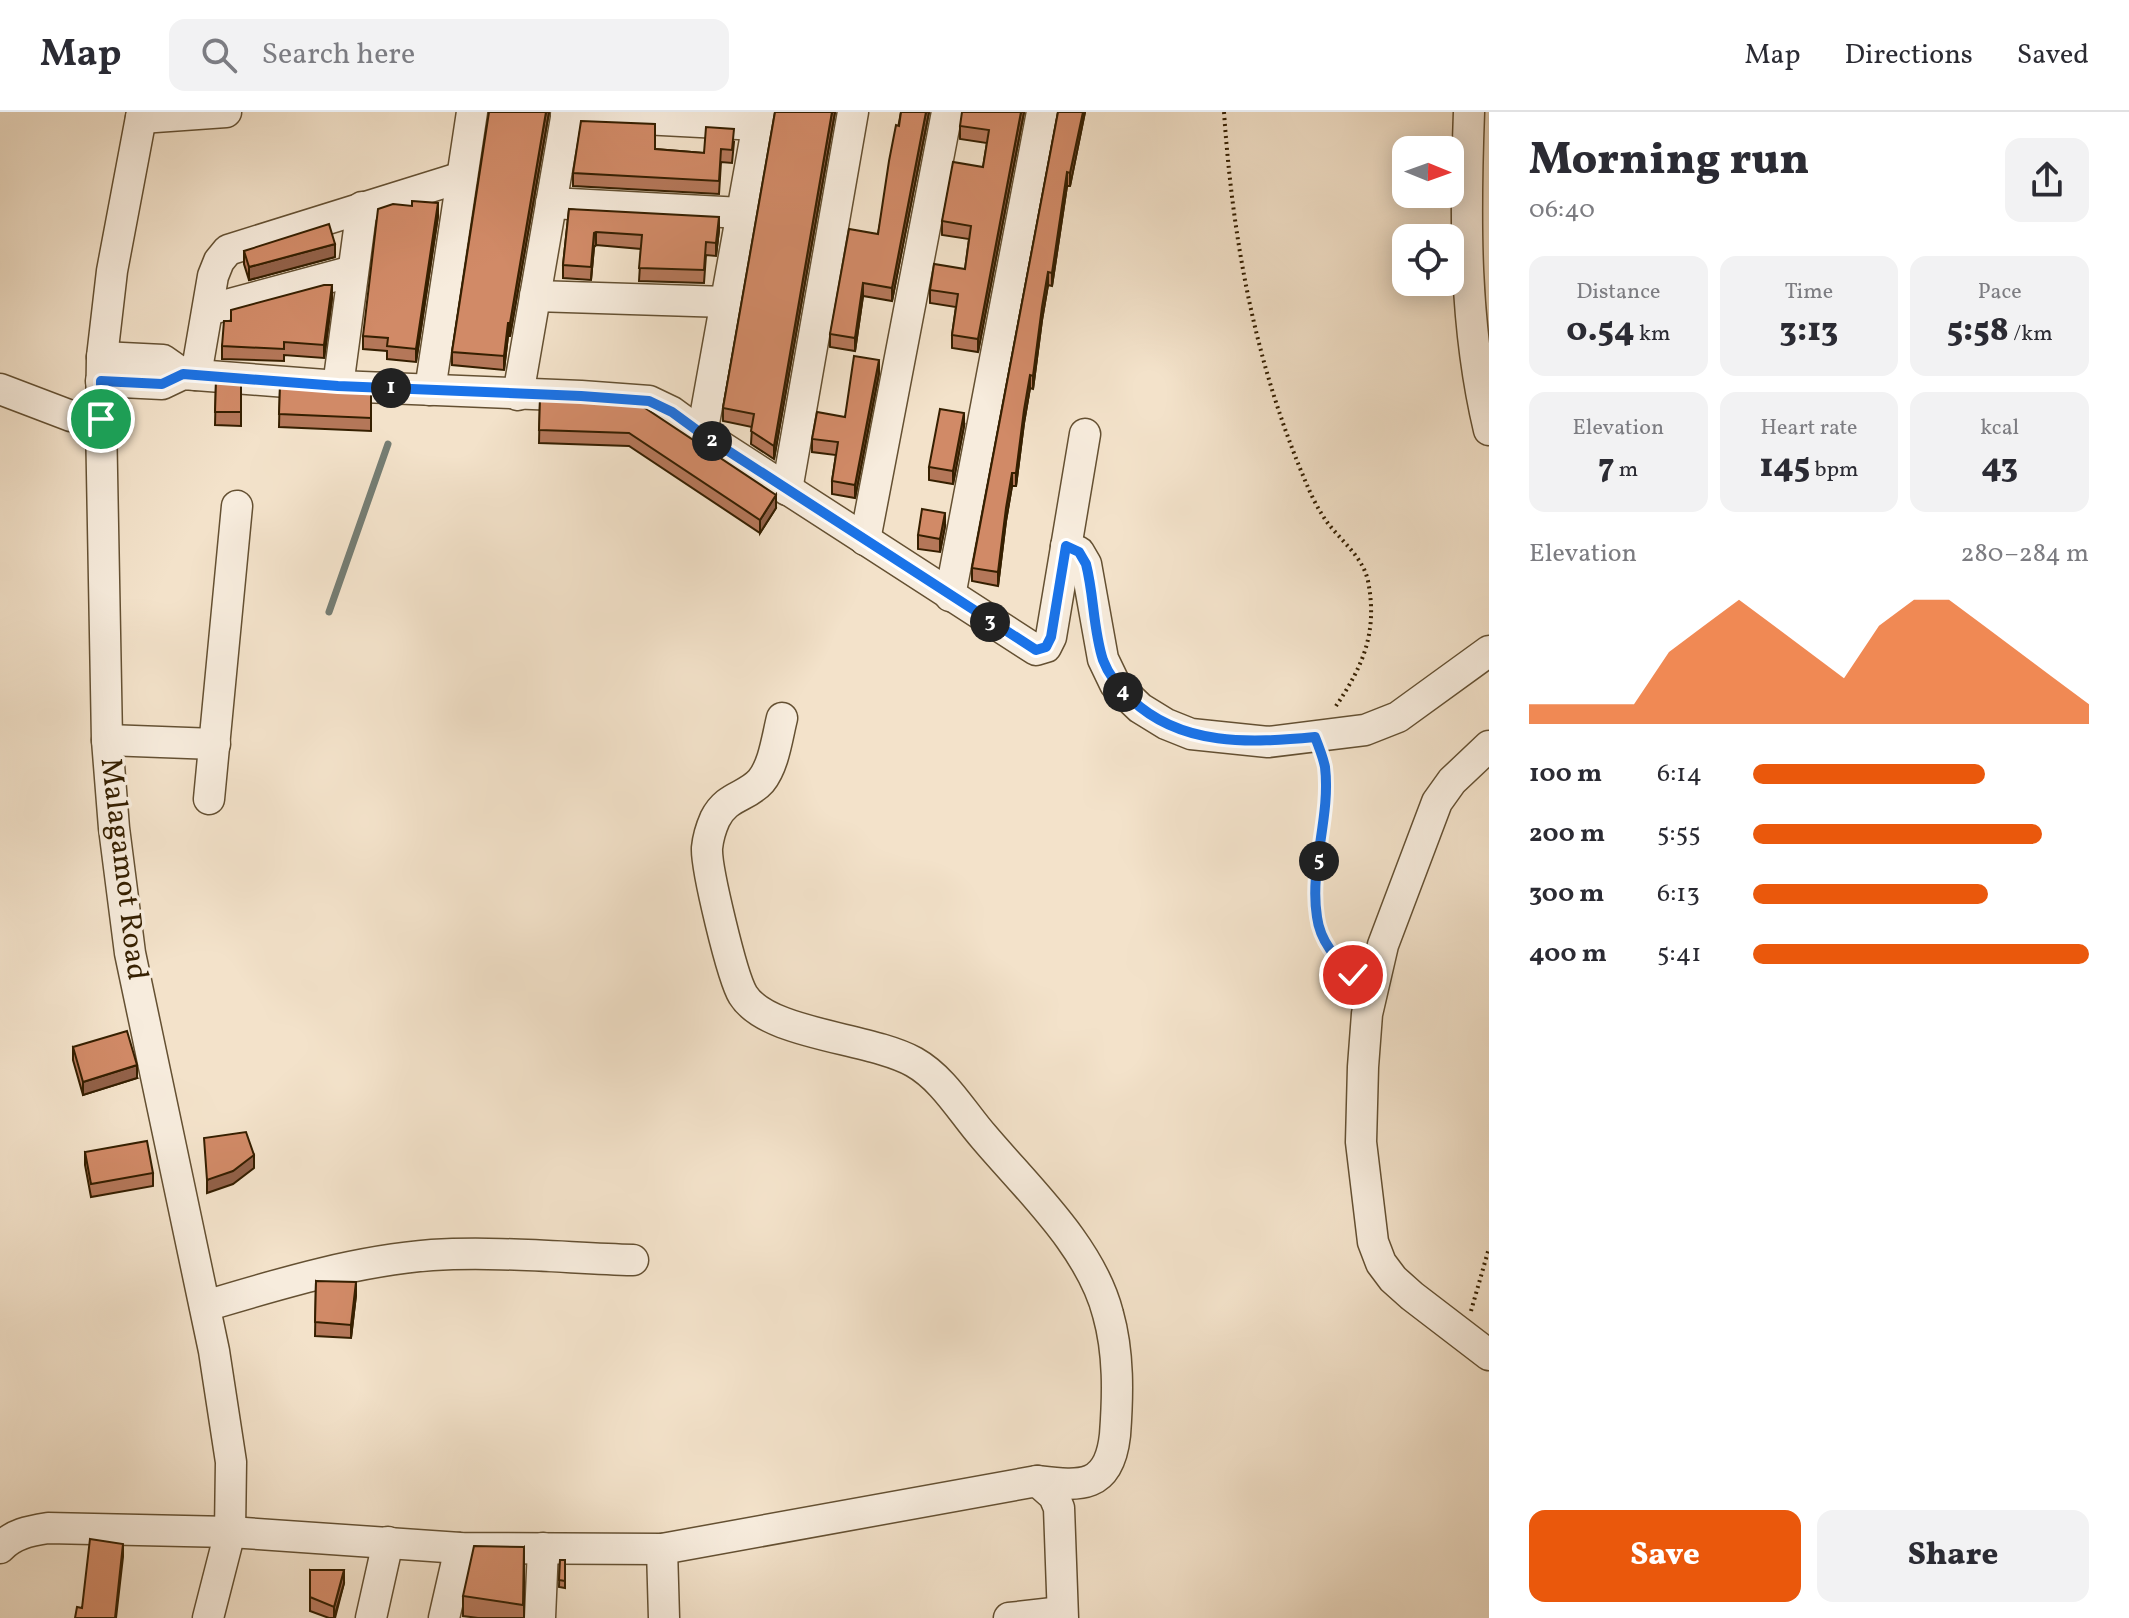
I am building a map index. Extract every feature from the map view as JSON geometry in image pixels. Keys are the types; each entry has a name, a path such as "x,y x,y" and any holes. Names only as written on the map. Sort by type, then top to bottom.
{"street":[{"path":"141,115 226,112"},
{"path":"430,390 472,112"},
{"path":"787,490 853,112"},
{"path":"865,540 947,112"},
{"path":"950,596 1042,112"},
{"path":"1469,112 1465,249 1479,390 1489,430"},
{"path":"518,395 567,113 759,119 702,434"},
{"name":"Malagamot Road","path":"141,115 112,271 101,369 107,740 114,828 130,953 214,1351 231,1462 230,1532 208,1618"},
{"path":"190,374 208,310 213,276 228,250 462,177"},
{"path":"551,203 742,213"},
{"path":"338,386 362,207"},
{"path":"208,310 353,271"},
{"path":"535,296 726,302"},
{"path":"101,369 162,384 190,374 338,386 649,401 672,412 1031,649 1046,647 1051,637 1085,434"},
{"path":"0,389 71,416 101,419"},
{"path":"209,799 237,506"},
{"path":"1066,546 1079,552 1086,564 1103,659 1115,684 1140,708 1166,724 1191,734 1268,742 1365,730 1398,717 1489,651"},
{"path":"0,1548 8,1540 25,1532 48,1528 230,1532 460,1548 662,1549 1037,1481 1078,1485 1097,1476 1108,1463 1114,1443 1117,1403 1115,1358 1108,1313 1094,1278 1071,1242 1034,1192 935,1076 914,1062 878,1047 771,1019 755,1010 742,993 733,970 709,869 709,841 724,805 762,780 771,763 782,718"},
{"path":"107,740 215,744"},
{"path":"1489,746 1452,781 1437,802 1383,945 1373,984 1363,1067 1361,1142 1373,1242 1381,1263 1393,1279 1489,1355"},
{"path":"205,1306 294,1280 383,1261 432,1255 633,1260"},
{"path":"1009,1618 1063,1615 1059,1508 1054,1496 1037,1481"},
{"path":"371,1618 388,1542"},
{"path":"444,1618 460,1548"},
{"path":"540,1618 543,1548"},
{"path":"662,1549 664,1618"}],"path":[{"path":"1224,112 1230,195 1255,336 1308,487 1326,520 1356,556 1368,577 1372,609 1368,647 1353,680 1315,737 1324,764 1326,788 1317,877 1317,919 1336,960 1353,975 1373,984"},
{"path":"1465,1337 1489,1248"}],"building":[{"path":"489,112 546,112 504,356 452,352"},
{"path":"775,112 832,112 774,446 751,431 754,414 723,408"},
{"path":"901,112 926,112 892,288 863,283 855,338 830,334 849,229 878,234 889,161"},
{"path":"962,112 1021,112 978,339 952,335 958,294 930,290 934,264 965,269 971,226 942,221 953,162 983,167 989,130 960,126"},
{"path":"1058,112 1083,112 1070,173 1067,172 1052,273 1048,272 1016,473 1012,473 1006,508 998,572 972,568"},
{"path":"581,121 655,124 655,149 704,153 706,127 734,129 732,150 721,149 719,181 573,173"},
{"path":"412,201 438,203 416,349 387,346 388,338 363,336 378,209 393,204 412,206"},
{"path":"569,209 719,217 716,243 706,242 704,270 639,268 642,235 596,232 591,267 563,265"},
{"path":"329,224 335,244 249,267 244,251"},
{"path":"332,285 324,345 284,342 284,349 222,346 224,321 231,321 231,310"},
{"path":"854,356 879,360 855,485 832,481 838,442 812,439 817,412 845,417"},
{"path":"216,381 241,383 241,412 215,412"},
{"path":"280,386 371,392 371,418 279,414"},
{"path":"540,399 642,406 776,495 760,520 629,433 539,430"},
{"path":"940,409 964,413 953,471 929,467"},
{"path":"922,509 945,513 940,539 918,535"},
{"path":"127,1031 137,1065 83,1082 73,1047"},
{"path":"246,1132 254,1155 233,1171 207,1180 204,1138"},
{"path":"147,1141 153,1173 91,1184 85,1152"},
{"path":"316,1281 356,1282 351,1325 315,1322"},
{"path":"90,1539 123,1544 115,1618 75,1618 77,1607 82,1608"},
{"path":"474,1546 524,1547 523,1605 463,1596"},
{"path":"560,1560 565,1560 565,1581 559,1580"},
{"path":"310,1570 344,1570 334,1607 310,1597"}],"waterway":[{"path":"329,612 388,444"}],"route":[{"path":"101,419 101,381 162,384 183,374 338,386 649,401 672,412 1036,650 1046,647 1051,637 1066,546 1079,552 1086,564 1103,659 1115,684 1140,708 1166,724 1191,734 1268,742 1315,737 1324,764 1326,788 1316,891 1317,919 1336,960 1353,975"}]}
